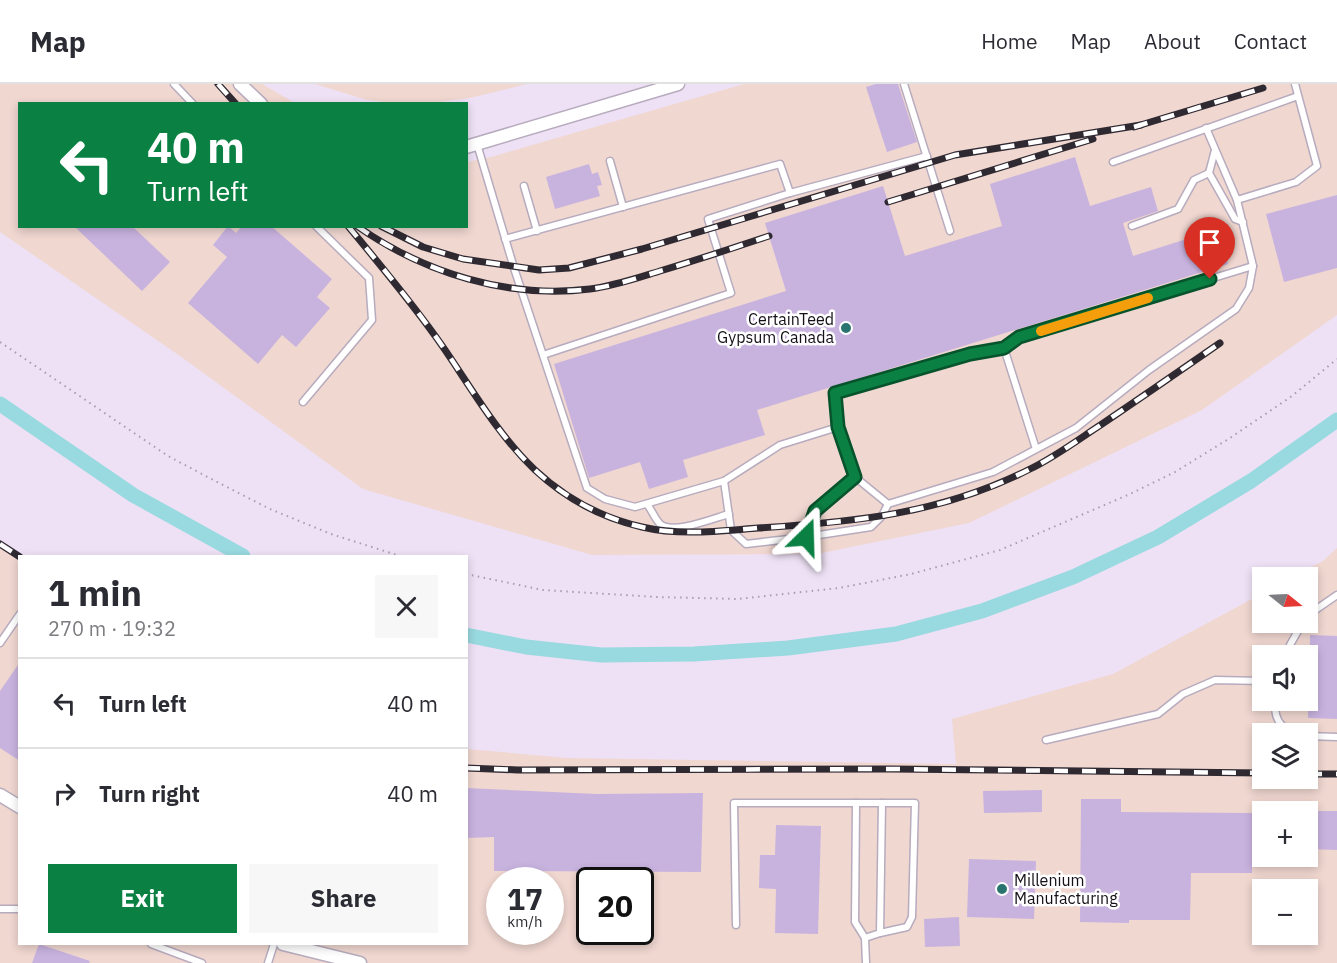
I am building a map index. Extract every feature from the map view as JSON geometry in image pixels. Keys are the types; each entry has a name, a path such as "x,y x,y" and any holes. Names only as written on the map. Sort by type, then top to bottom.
{"street":[{"path":"240,84 259,102"},
{"path":"472,146 678,84"},
{"path":"0,795 18,806"},
{"path":"287,945 360,963"}],"lane":[{"path":"174,84 191,102"},
{"path":"904,84 950,231"},
{"path":"1237,200 1296,182 1317,166 1295,84"},
{"path":"1113,162 1298,96"},
{"path":"724,482 731,530 746,544 806,537 871,527 882,516 888,504 993,472 1076,428 1149,370 1236,309 1249,288 1253,266 1243,222 1237,200 1206,128"},
{"path":"472,146 587,488 605,499 635,507 724,482 780,445 838,427"},
{"path":"1215,150 1209,173 1235,219 1243,222"},
{"path":"543,355 730,293 708,219 790,193 927,156"},
{"path":"610,161 623,207"},
{"path":"505,239 780,164 790,193"},
{"path":"1132,226 1178,209 1194,180 1209,173"},
{"path":"524,186 537,231"},
{"path":"303,402 372,320 369,278 318,228"},
{"path":"888,504 855,477 838,427 835,393 970,354 1004,348 1019,337 1253,266"},
{"path":"1004,348 1036,449"},
{"path":"806,537 815,511 855,477"},
{"path":"647,504 660,524 670,528 688,526 729,514"},
{"path":"1318,608 1337,595"},
{"path":"0,643 18,617"},
{"path":"1046,740 1158,714 1183,694 1215,680 1252,681"},
{"path":"1318,736 1337,737"},
{"path":"736,925 734,803 915,803 912,917 907,927 865,938"},
{"path":"856,803 855,922 865,938 866,963"},
{"path":"880,933 882,803"},
{"path":"0,909 18,909"},
{"path":"154,945 202,963"},
{"path":"268,963 274,945"}],"path":[{"path":"0,342 168,456 270,509 332,534 397,555"},
{"path":"468,574 543,590 738,599 839,588 911,574 1000,550 1175,472 1292,396 1337,359"}],"shaded area":[{"path":"0,84 262,84 293,102 18,102 18,228 468,228 468,162 744,84 1337,84 1337,315 1202,410 969,523 817,554 592,555 363,489 180,356 0,232"},
{"path":"315,84 527,84 470,98 439,102 367,100"},
{"path":"0,546 18,556 18,945 468,945 468,749 567,758 956,764 952,719 1113,674 1252,599 1252,633 1318,633 1318,567 1311,567 1323,561 1337,548 1337,963 0,963"}],"building":[{"path":"876,84 898,84 917,142 887,152 866,87"},
{"name":"CertainTeed Gypsum Canada","path":"1075,157 1090,206 1151,187 1158,211 1123,223 1133,256 1218,229 1228,264 757,410 765,435 683,460 688,477 649,489 640,462 589,478 554,364 786,291 765,223 883,186 905,256 1002,226 990,184"},
{"path":"589,164 592,174 598,172 602,185 597,186 600,196 555,209 546,177"},
{"path":"1337,195 1337,268 1284,282 1266,214"},
{"path":"76,228 134,228 170,262 142,291"},
{"path":"226,228 236,233 240,228 273,228 332,279 317,297 330,308 296,347 282,335 258,364 188,303 227,257 213,245"},
{"path":"1310,635 1337,636 1337,719 1308,718 1308,711 1318,711 1318,645 1310,645"},
{"path":"18,665 18,760 0,748 0,691"},
{"path":"468,788 597,794 703,793 701,872 654,872 654,867 576,867 576,871 564,871 564,867 494,867 494,837 468,838"},
{"path":"1042,790 1042,812 984,813 983,791"},
{"path":"1081,799 1121,799 1121,812 1252,813 1252,873 1191,873 1190,920 1129,920 1129,923 1080,922"},
{"path":"1318,811 1337,811 1337,850 1318,849"},
{"path":"776,825 821,826 818,934 775,933 776,889 759,888 760,855 775,855"},
{"name":"Millenium Manufacturing","path":"969,859 1036,861 1034,919 967,917"},
{"path":"959,917 960,946 925,947 924,919"},
{"path":"39,945 90,961 89,963 32,963"}],"waterway":[{"path":"0,404 133,495 241,555"},
{"path":"468,635 526,647 601,655 694,654 788,648 896,634 982,611 1073,577 1158,537 1251,481 1337,420"}],"railway":[{"path":"218,84 234,102"},
{"path":"1134,127 1263,88"},
{"path":"385,228 423,247 463,259 539,270 569,268 642,249 955,155 1141,125"},
{"path":"888,202 1093,139"},
{"path":"350,228 421,316 497,427 535,470 585,506 627,523 656,530 700,532 829,523 897,513 964,496 997,484 1049,459 1220,343"},
{"path":"360,228 410,257 468,279 528,290 559,291 617,284 769,236"},
{"path":"0,544 18,556"},
{"path":"468,768 1252,773"},
{"path":"1318,774 1337,774"}],"slow traffic":[{"path":"1041,331 1148,298"}],"place":[{"name":"CertainTeed Gypsum Canada","path":"846,328"},
{"name":"Millenium Manufacturing","path":"1002,889"}],"route":[{"path":"806,537 815,511 855,477 838,427 835,393 970,354 1004,348 1019,337 1210,279"}]}
